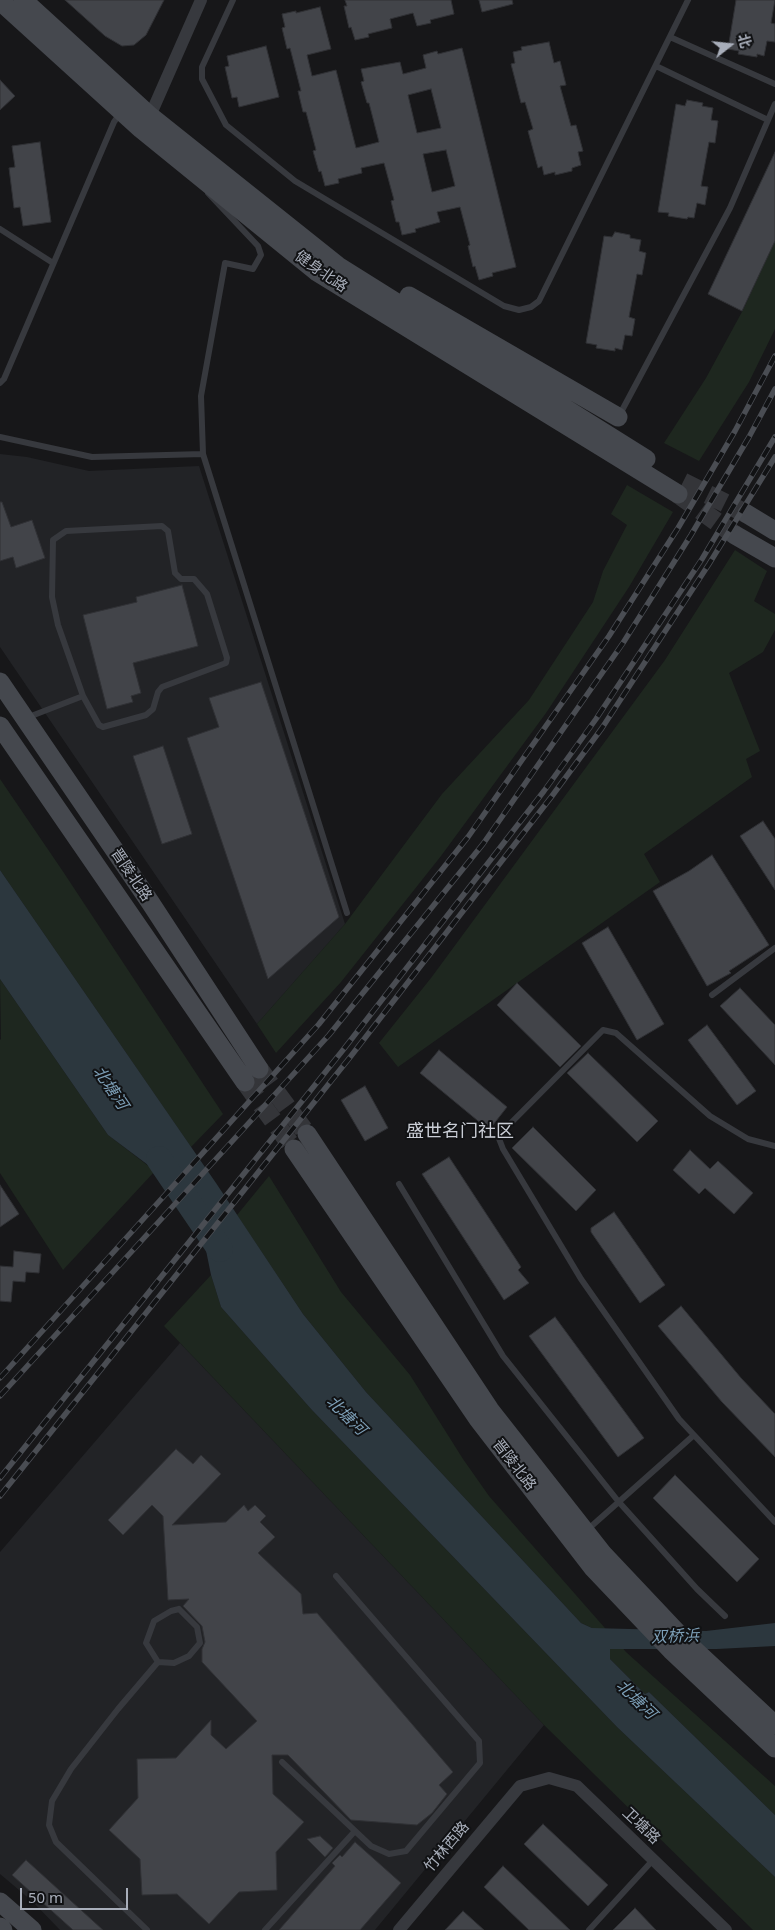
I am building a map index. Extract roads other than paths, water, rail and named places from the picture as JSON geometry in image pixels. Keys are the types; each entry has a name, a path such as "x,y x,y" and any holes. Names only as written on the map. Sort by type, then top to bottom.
{"main road":[{"name":"健身北路","path":"0,1 121,112 317,272 681,488 347,272 150,116 23,0"},
{"path":"312,246 345,259 618,418"},
{"path":"747,514 775,531"},
{"path":"735,535 775,558"},
{"name":"晋陵北路","path":"0,682 150,902 259,1069"},
{"name":"晋陵北路","path":"0,726 244,1082"},
{"name":"晋陵北路","path":"307,1134 490,1410 603,1554 660,1615 679,1647 775,1748"},
{"name":"晋陵北路","path":"294,1149 478,1419 593,1568 634,1612 775,1725"},
{"path":"0,1902 32,1930"},
{"path":"0,1927 3,1930"}],"street":[{"path":"150,116 201,0"},
{"name":"卫塘路","path":"520,1786 549,1778 577,1786 726,1930"},
{"name":"竹林西路","path":"399,1930 520,1786"}],"lane":[{"path":"233,0 202,67 202,79 226,126 295,181 504,306 519,310 531,307 540,301 688,0"},
{"path":"670,37 775,84"},
{"path":"656,66 768,120"},
{"path":"618,418 730,208 775,104"},
{"path":"0,383 4,378 114,122 121,112"},
{"path":"197,175 209,196 258,246 261,254 253,269 225,263 201,396 203,454 347,913"},
{"path":"0,229 53,263"},
{"path":"0,437 92,457 203,454"},
{"path":"162,526 168,531 175,574 182,579 194,579 207,594 227,658 226,663 162,687 158,692 153,709 146,715 103,727 99,725 83,696 58,626 52,597 54,540 66,531 162,526"},
{"path":"25,719 83,696"},
{"path":"712,995 775,948"},
{"path":"775,1146 748,1139 710,1116 616,1033 603,1030 498,1136 503,1149 581,1279 679,1419 775,1522"},
{"path":"399,1184 503,1356 618,1501 697,1589 725,1616"},
{"path":"585,1532 694,1435"},
{"path":"282,1762 372,1846 389,1854 406,1851 480,1763 479,1741 336,1576"},
{"path":"179,1609 197,1627 200,1643 189,1656 174,1663 158,1662 146,1644 154,1621 171,1611 179,1609"},
{"path":"147,1930 56,1842 49,1825 52,1801 71,1769 158,1662"},
{"path":"265,1930 355,1831"},
{"path":"589,1930 653,1860"}],"water":[{"name":"双桥浜","path":"0,870 216,1183 303,1314 366,1392 581,1623 592,1628 706,1631 775,1623 775,1646 717,1649 610,1649 610,1659 645,1694 649,1692 775,1815 775,1877 617,1727 311,1409 221,1307 211,1275 196,1201 108,1135 0,979"}],"waterway":[{"name":"北塘河","path":"159,1159 220,1249"}],"tunnel":[{"path":"683,482 747,514"},
{"path":"678,494 735,535"},
{"path":"259,1069 307,1134"},
{"path":"245,1082 294,1149"}],"railway":[{"path":"0,1378 319,1024 468,837 609,636 678,528 735,431 775,356"},
{"path":"0,1396 329,1035 483,844 623,643 691,535 775,389"},
{"path":"0,1478 343,1050 544,791 596,719 702,559 775,437"},
{"path":"0,1496 351,1056 552,796 602,728 709,564 775,457"}],"district":[{"name":"盛世名门社区","path":"460,1132"}]}
